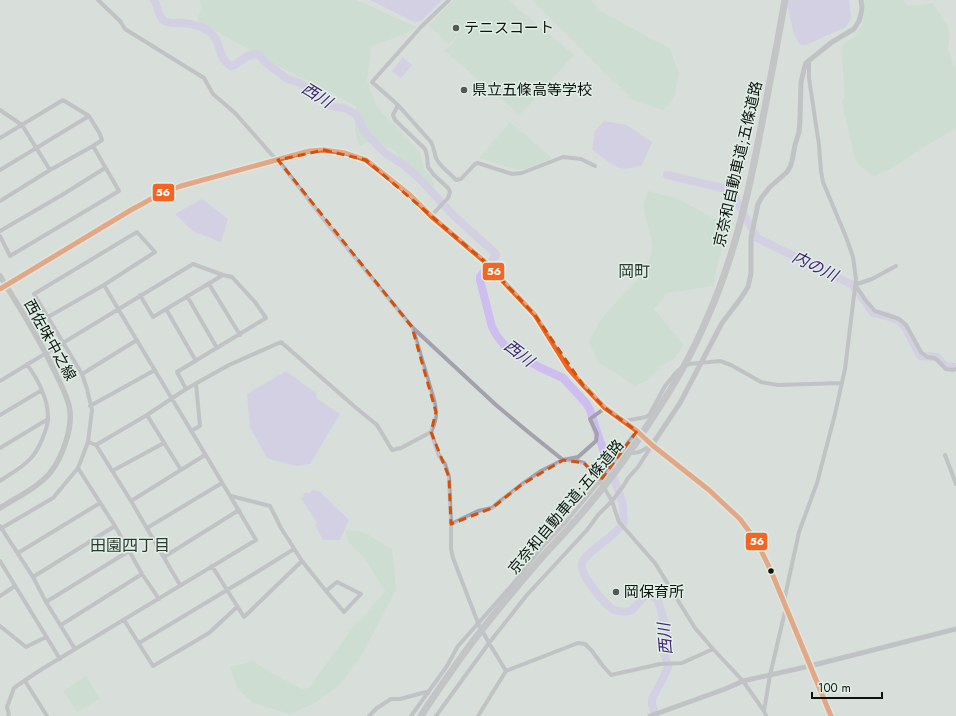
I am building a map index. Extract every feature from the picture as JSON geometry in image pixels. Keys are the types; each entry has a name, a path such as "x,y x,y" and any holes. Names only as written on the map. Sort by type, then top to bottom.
{"highway":[{"name":"京奈和自動車道;五條道路","path":"421,716 466,651 494,615 539,561 583,512 629,454 675,382 706,323 733,249 746,201 785,0"}],"main road":[{"name":"西佐味中之線","path":"0,276 46,352 64,389 70,410 70,420 65,444 59,460 39,484 0,508"}],"street":[{"path":"98,0 120,21 125,29 204,78 213,94 235,113 278,160 325,221 412,327 496,405 563,460 584,463 600,481 612,501 619,522 655,563 695,628 743,681 764,710 766,716"},
{"path":"450,0 420,27 372,82 398,105 431,142 434,146 436,158 440,164 456,180 461,179 475,164 478,163 512,174 522,173 563,158 581,159 595,166"},
{"path":"436,716 489,643 526,596 612,501 628,478 638,467 680,403 722,323 748,287 751,273 751,238 757,208 762,197 770,187 782,177 790,167 799,132 801,83 806,63 832,42 854,29 861,14 861,0"},
{"path":"764,710 799,532 817,483 832,428 842,383 856,284 854,258 823,182 809,78 809,60"},
{"path":"804,69 809,78"},
{"path":"0,138 63,100 89,116 102,140 0,201"},
{"path":"398,105 393,115 395,120 425,149 428,168 448,188 450,192 448,198 431,216"},
{"path":"0,110 22,125 50,170"},
{"path":"0,170 89,116"},
{"path":"0,236 10,256 119,191 93,146"},
{"path":"0,289 131,210 162,193 181,186 309,151 324,150 345,153 366,160 410,195 431,216 484,261 535,315 568,368 583,386 605,408 637,431 652,445 710,490 740,519 757,542 771,571 831,716"},
{"path":"0,231 105,168"},
{"path":"48,317 104,285 156,252 137,232 34,294 82,374 92,410 88,442 78,468 53,498 0,528 33,576 46,602 75,649"},
{"path":"1,378 27,364 193,264 232,277 255,302 266,318 177,372 186,389"},
{"path":"856,284 872,279 896,266"},
{"path":"140,296 153,317 223,275"},
{"path":"209,284 240,335"},
{"path":"856,284 866,301 875,310 899,319 906,325 918,348 925,356 934,358 946,369 956,369"},
{"path":"9,716 7,706 14,688 60,658 256,540 104,285"},
{"path":"187,296 217,348"},
{"path":"166,309 196,361"},
{"path":"88,442 96,444 147,415 186,389 229,366 281,342 355,407 378,425 392,450 400,448 431,432 436,421 434,400 412,327"},
{"path":"82,374 137,340"},
{"path":"624,421 646,417 650,414 665,386 680,369 689,364 720,362 731,365 767,384 842,383"},
{"path":"0,480 22,467 31,458 39,447 48,418 46,402 42,390 27,364"},
{"path":"90,406 155,370"},
{"path":"191,431 200,426 196,384"},
{"path":"0,415 42,390"},
{"path":"451,524 478,511 492,508 521,484 541,471 563,460 578,457 596,441 597,434 590,419 605,408"},
{"path":"147,415 181,470"},
{"path":"0,448 48,418"},
{"path":"411,716 447,666 458,646 513,584 543,546 565,523 600,481 637,431"},
{"path":"431,432 439,456 445,464 449,477 451,548 453,558 478,623 506,671"},
{"path":"112,471 164,443"},
{"path":"96,444 180,585"},
{"path":"623,450 633,454 652,445"},
{"path":"131,501 205,455"},
{"path":"946,455 956,484"},
{"path":"78,468 115,526 142,574 159,598"},
{"path":"147,528 222,483"},
{"path":"231,496 270,506 281,528 302,561 326,591 344,612 361,594 337,582 326,591"},
{"path":"18,553 100,503"},
{"path":"164,557 239,510"},
{"path":"33,576 115,526"},
{"path":"139,643 294,549"},
{"path":"46,602 129,551"},
{"path":"212,566 244,617 302,561"},
{"path":"0,563 16,586 60,658"},
{"path":"61,625 142,574"},
{"path":"0,596 16,586"},
{"path":"124,620 153,666 210,633 237,607"},
{"path":"0,626 26,647 46,636"},
{"path":"650,716 743,681 810,666 956,629"},
{"path":"478,716 506,671 578,643 585,644 611,675 660,664 682,663 713,649"},
{"path":"25,681 47,716"},
{"path":"369,716 377,708 391,699 400,699 428,692"}],"highlighted area":[{"path":"324,150 366,160 484,261 535,315 583,385 605,408 637,431 600,481 584,463 563,460 521,485 492,508 451,524 449,477 431,432 436,412 412,327 278,160"}],"green space":[{"path":"200,0 356,0 417,27 371,47 367,81 377,107 420,152 424,169 432,178 434,186 429,189 418,179 394,151 375,140 359,146 355,131 356,107 333,93 276,65 197,20 201,9"},
{"path":"454,0 508,0 574,55 520,115 445,51 457,37 456,36 449,44 429,26 436,19 435,18"},
{"path":"532,0 591,0 599,10 670,49 679,74 674,98 663,110 633,100"},
{"path":"864,0 903,0 907,5 933,3 946,23 950,34 948,49 954,66 956,67 956,128 890,169 874,176 857,164 842,101 845,97 841,47 844,43 854,37 861,27 864,14"},
{"path":"510,122 551,157 548,160 525,169 517,170 479,158"},
{"path":"648,191 678,199 726,225 713,286 667,293 654,309 684,345 674,359 662,365 648,380 635,386 599,363 589,343 601,319 646,270 653,247 643,206"},
{"path":"345,530 364,532 392,550 396,590 359,660 340,684 317,702 290,714 253,703 237,688 230,667 253,661 273,674 302,689 309,688 353,627 360,621 385,591 364,558 348,541"},
{"path":"86,676 100,698 78,712 63,691"}],"shaded area":[{"path":"370,0 442,0 421,21 414,22"},
{"path":"786,0 849,0 851,18 846,27 806,45 800,45 794,34"},
{"path":"403,57 412,65 401,78 392,71"},
{"path":"604,121 626,125 652,142 642,165 622,169 592,150 595,131"},
{"path":"202,199 228,219 221,242 194,232 175,214"},
{"path":"286,371 317,394 316,398 340,414 310,464 296,466 267,458 250,427 247,394"},
{"path":"312,490 319,491 349,520 340,540 323,540 315,524 317,523 301,498 304,496 303,494 306,492 308,494"}],"waterway":[{"name":"西川","path":"154,0 160,16 165,22 200,26 212,34 217,42 221,55 231,66 235,65 247,56 257,54 286,78 300,83 314,92 329,105 344,108 356,114 364,130 373,141 385,153 405,166 421,180 453,215 495,253 496,255 480,277 492,327 505,346 539,367 563,378 586,403 590,410 621,498 624,523 610,537 587,555 582,563 584,574 599,596 614,610 628,612 632,610 645,596 654,596 658,600 666,628 667,636 664,652 668,667 652,699 652,705 656,716"},
{"name":"内の川","path":"667,175 731,190 757,238 853,285 873,313 887,316 899,321 905,327 921,356 937,357 945,365 949,367 956,367"}],"transit line":[{"name":"56","path":"0,289 131,210 162,193 181,186 309,151 324,150 345,153 366,160 410,195 431,216 484,261 535,315 568,368 605,408 637,431 652,445 709,490 740,519 757,542 771,571 831,716"}],"place":[{"name":"テニスコート","path":"456,28"},
{"name":"県立五條高等学校","path":"464,90"},
{"name":"岡保育所","path":"616,592"}],"district":[{"name":"岡町","path":"634,271"},
{"name":"田園四丁目","path":"130,545"}]}
